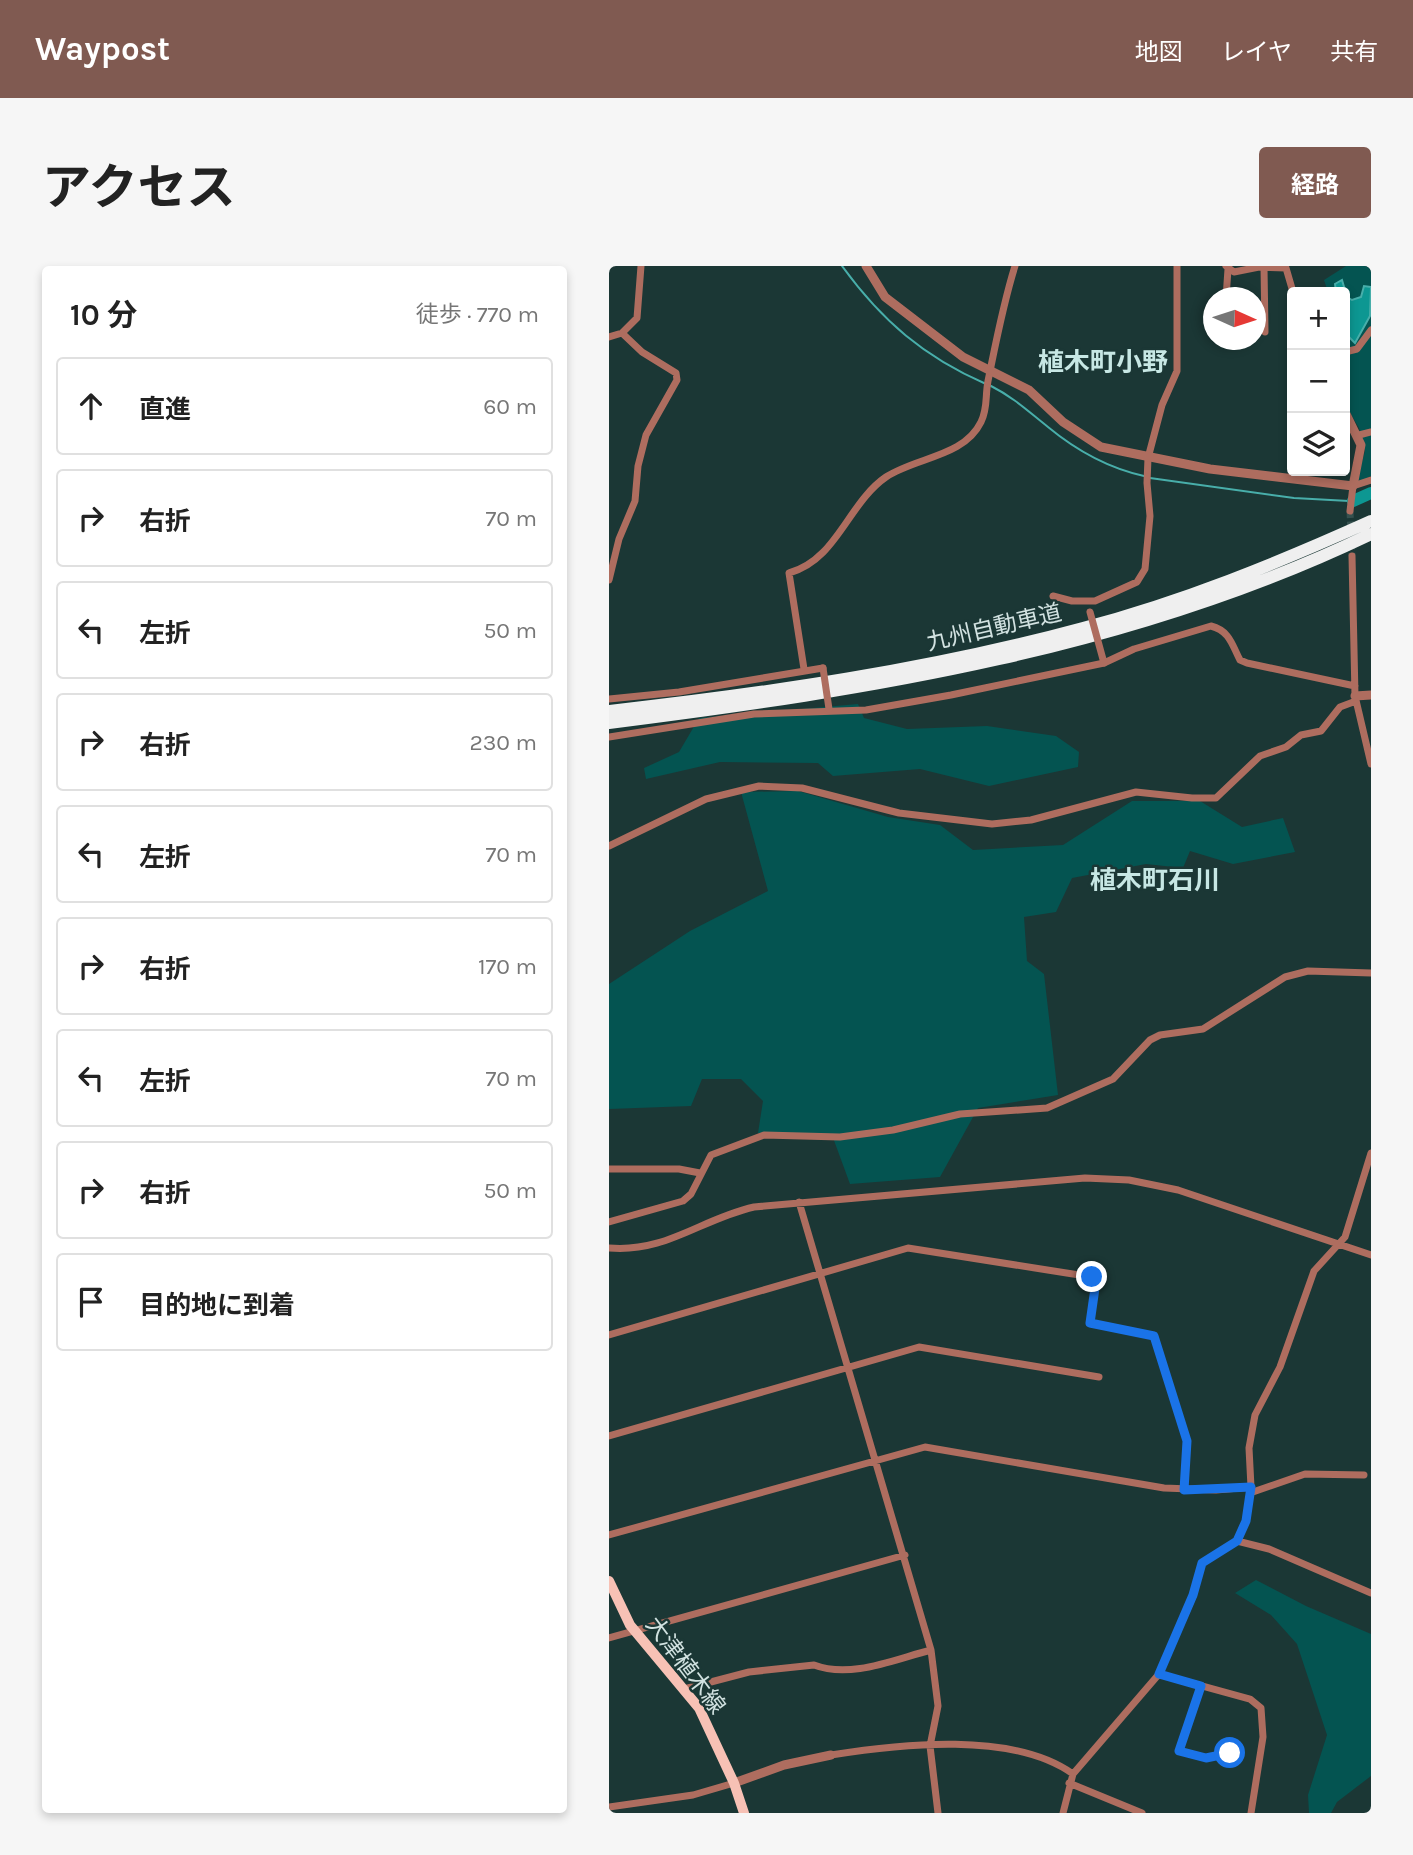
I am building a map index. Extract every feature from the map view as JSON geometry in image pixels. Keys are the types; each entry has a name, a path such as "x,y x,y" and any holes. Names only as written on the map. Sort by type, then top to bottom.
{"highway":[{"name":"九州自動車道","path":"609,711 884,673 1084,628 1162,604 1273,564 1371,521"},
{"name":"九州自動車道","path":"609,723 850,690 1053,648 1182,609 1322,556 1371,534"}],"main road":[{"name":"大津植木線","path":"609,1581 635,1631 699,1708 734,1783 744,1813"}],"street":[{"path":"609,337 622,334 637,318 641,266"},
{"path":"866,266 885,297 963,357 990,373 1029,390 1063,422 1101,447 1148,463 1352,489 1371,480"},
{"path":"804,669 789,573 818,558 835,541 872,489 885,478 965,443 981,424 988,405 986,392 1015,266"},
{"path":"1053,596 1089,603 1126,588 1141,578 1145,569 1150,516 1148,463 1162,405 1177,371 1177,266"},
{"path":"1264,267 1264,287"},
{"path":"1226,287 1227,268 1241,272 1264,267 1286,268 1292,287"},
{"path":"1350,351 1357,349 1371,330"},
{"path":"609,580 619,538 635,501 638,466 646,435 677,380 676,373 642,352 622,334"},
{"path":"1346,413 1359,435 1361,453 1352,489 1350,511"},
{"path":"1359,435 1371,432"},
{"path":"1352,556 1355,695 1371,764"},
{"path":"1089,603 1104,663"},
{"path":"609,737 754,714 829,709 866,710 1104,663 1134,649 1211,626 1220,628 1230,638 1240,660 1355,695 1371,695"},
{"path":"609,699 705,688 770,678 804,669 823,668 829,709"},
{"path":"609,846 706,799 759,786 802,788 898,813 992,824 1031,820 1123,794 1151,792 1192,798 1216,797 1260,757 1286,747 1301,735 1321,731 1340,707 1355,695"},
{"path":"609,1222 683,1202 691,1194 711,1154 764,1135 840,1137 893,1130 960,1114 1047,1108 1112,1079 1150,1040 1160,1035 1203,1029 1285,977 1308,971 1371,973"},
{"path":"1063,1813 1073,1774 1159,1674 1189,1606 1202,1563 1237,1541 1246,1521 1250,1490 1249,1448 1255,1415 1280,1367 1314,1271 1341,1245 1371,1153"},
{"path":"609,1169 679,1169 700,1173"},
{"path":"609,1248 648,1248 739,1210 799,1202 881,1197 1061,1179 1129,1180 1178,1190 1371,1255"},
{"path":"799,1202 932,1650 938,1693 937,1724 930,1746 937,1813"},
{"path":"609,1335 915,1247 1092,1277 1096,1281 1090,1323 1154,1336 1187,1441 1184,1490"},
{"path":"609,1436 919,1346 1099,1377"},
{"path":"609,1535 925,1447 1184,1490 1250,1490 1305,1474 1364,1475"},
{"path":"1237,1541 1269,1549 1371,1593"},
{"path":"609,1638 905,1555"},
{"path":"684,1689 749,1672 814,1665 824,1669 872,1667 932,1650"},
{"path":"1159,1674 1250,1699 1261,1708 1263,1737 1251,1813"},
{"path":"1201,1686 1179,1751 1206,1758 1230,1753"},
{"path":"609,1807 693,1794 784,1765 831,1755 949,1744 1012,1750 1059,1764 1073,1774"},
{"path":"1069,1783 1142,1813"}],"shaded area":[{"path":"1346,266 1368,266 1371,269 1371,476 1356,484 1365,451 1359,428 1350,413 1350,287 1326,287 1324,280"},
{"path":"1342,280 1344,287 1335,287 1335,284"},
{"path":"1364,286 1371,287 1370,316 1355,343 1350,338 1350,299 1361,297"},
{"path":"858,704 864,718 907,729 987,726 1056,736 1079,752 1078,767 989,786 920,769 833,776 818,763 720,762 646,779 644,768 679,752 699,718"},
{"path":"798,791 888,817 940,825 973,850 1063,845 1132,801 1200,801 1242,827 1283,818 1295,852 1233,864 1190,851 1183,868 1146,864 1072,878 1056,912 1024,917 1027,961 1044,974 1058,1095 978,1108 940,1177 850,1184 832,1135 758,1133 763,1101 741,1079 702,1079 691,1106 609,1109 609,984 690,931 768,891 741,792"},
{"path":"1256,1580 1306,1606 1371,1634 1371,1776 1337,1802 1331,1813 1309,1813 1308,1795 1327,1735 1297,1644 1271,1615 1235,1593"}],"waterway":[{"path":"842,266 873,304 906,336 943,362 986,384"},
{"path":"991,386 1082,451 1105,463 1144,476"},
{"path":"1150,478 1294,498 1349,501"},
{"path":"1353,501 1371,493"}],"tunnel":[{"path":"1350,511 1352,556"}],"district":[{"name":"植木町小野","path":"1103,362"},
{"name":"植木町石川","path":"1155,880"}],"route":[{"path":"1092,1277 1096,1281 1090,1323 1154,1336 1187,1441 1184,1490 1251,1487 1246,1521 1237,1541 1227,1549 1206,1558 1202,1563 1193,1595 1159,1674 1201,1686 1179,1751 1206,1758 1230,1753"}]}
